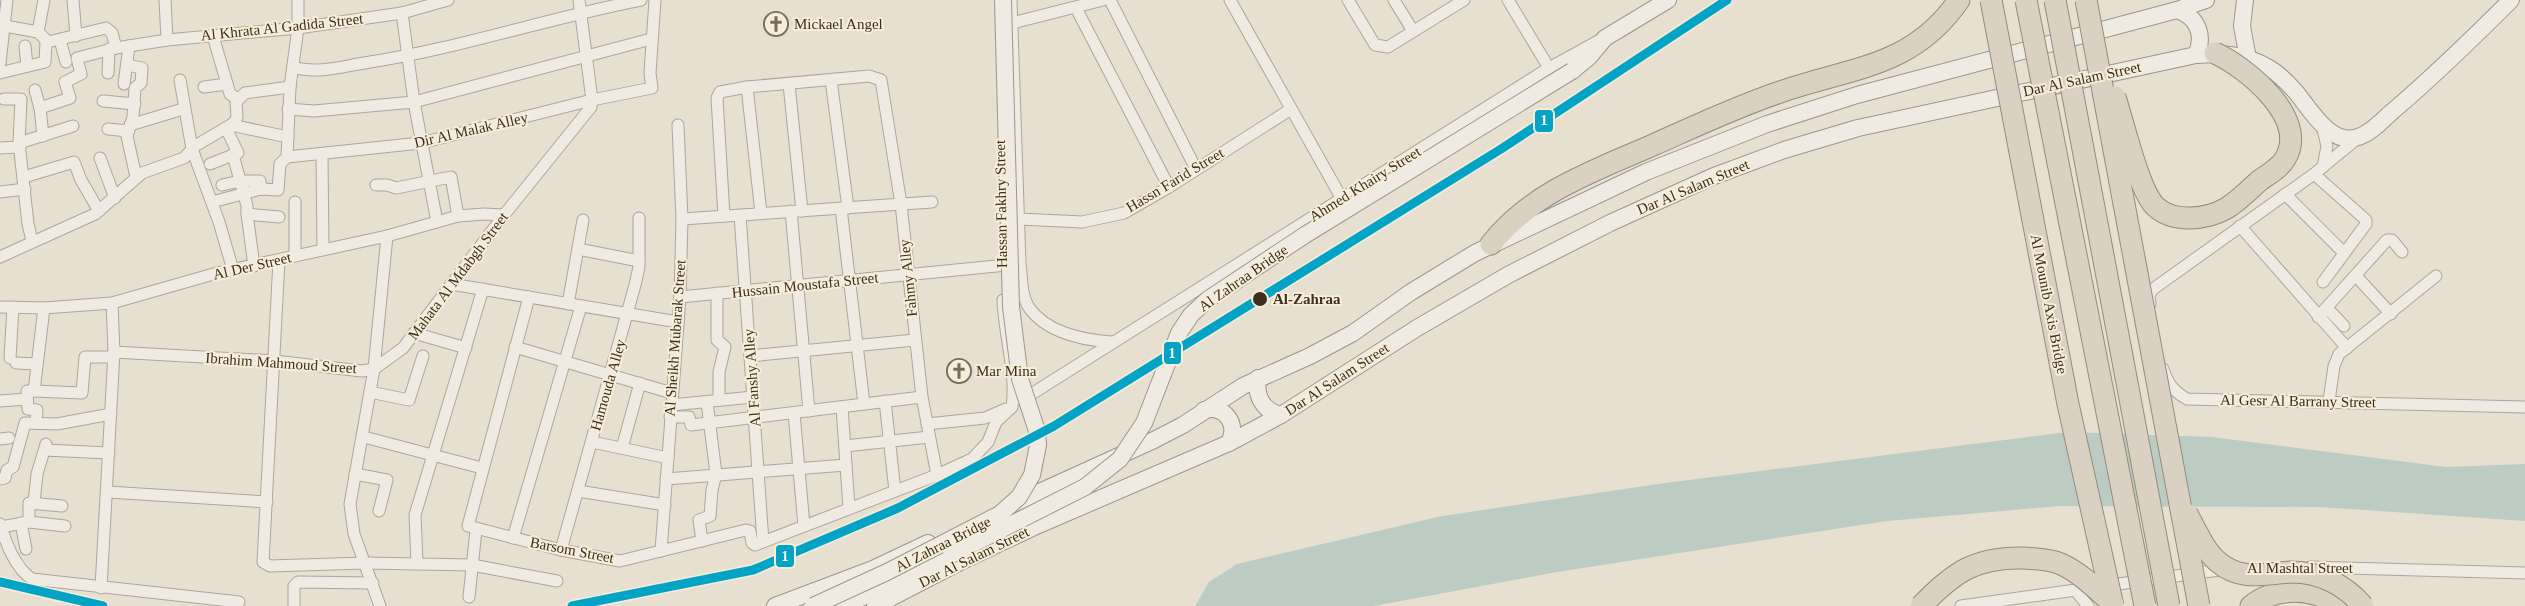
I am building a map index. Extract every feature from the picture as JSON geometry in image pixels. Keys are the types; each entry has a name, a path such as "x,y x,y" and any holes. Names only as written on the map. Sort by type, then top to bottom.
{"highway":[{"path":"1491,244 1513,219 1537,200 1598,169 1759,99 1906,52 1928,37 1946,18 1959,0"},
{"name":"Al Mounib Axis Bridge","path":"1992,0 2068,404 2113,605"},
{"path":"2026,0 2145,606"},
{"path":"2055,0 2168,606"},
{"path":"2088,7 2145,191 2154,206 2168,215 2193,218 2226,208 2285,160 2288,150 2290,140 2288,124 2269,94 2247,71 2205,54"},
{"path":"2088,7 2199,606"},
{"path":"2180,502 2210,554 2229,569 2252,576 2293,572 2321,577 2346,590 2363,606"},
{"path":"1921,606 1957,574 1978,563 2007,558 2038,559 2061,564 2079,575 2113,605"},
{"path":"2251,606 2258,600 2279,592 2300,591 2321,595 2341,606"}],"main road":[{"name":"Al Zahraa Bridge","path":"813,606 887,572 1000,514 1018,497 1032,475 1038,445 1037,431 1020,379 1011,308 1003,0"},
{"name":"Ahmed Khairy Street","path":"1605,38 1668,0"},
{"name":"Dar Al Salam Street","path":"775,606 873,569 1070,477 1138,448 1182,425 1258,378 1310,356 1353,333 1434,277 1491,244 1646,172 1767,124 1903,82 2177,10 2206,0"},
{"path":"2245,0 2242,26 2248,59"},
{"path":"2358,137 2373,128 2443,68 2510,0"},
{"path":"2177,10 2189,15 2197,25 2205,54"},
{"name":"Al Zahraa Bridge","path":"844,606 951,555 1084,487 1120,458 1144,423 1179,333 1191,315 1207,300 1305,235 1572,71 1590,56 1605,38"},
{"name":"Dar Al Salam Street","path":"875,606 962,561 1034,527 1230,443 1281,415 1417,328 1508,275 1610,223 1732,169 1819,139 1897,118 2205,54 2248,59 2270,69 2288,83 2322,125 2348,138 2358,137"},
{"path":"1258,378 1257,391 1262,404 1270,411 1281,415"},
{"path":"1204,410 1215,409 1229,417 1233,427 1230,443"}],"street":[{"path":"0,63 7,0"},
{"path":"38,32 44,0"},
{"path":"73,0 76,36"},
{"path":"165,0 167,40"},
{"path":"212,202 261,189 278,191 280,164 287,157 288,109 298,28 298,0"},
{"name":"Al Khrata Al Gadida Street","path":"40,108 70,98 65,82 81,74 77,58 112,49 167,40 298,28 402,13 448,0"},
{"path":"579,0 592,100"},
{"path":"293,67 314,71 408,57 581,12 641,0"},
{"path":"288,109 314,111 414,102 651,39 655,0"},
{"name":"Hassan Fakhry Street","path":"996,0 1004,324 1014,384 1012,407"},
{"name":"Hassan Fakhry Street","path":"1011,0 1020,264 1024,294 1030,309 1041,319 1074,336 1111,342"},
{"path":"1012,23 1103,0"},
{"path":"1110,0 1196,169"},
{"path":"1230,0 1342,199"},
{"path":"1348,0 1375,45 1388,47 1464,0"},
{"path":"1394,0 1413,31"},
{"path":"1508,0 1549,68"},
{"path":"1076,8 1169,187"},
{"path":"402,13 414,102 436,222"},
{"path":"0,73 47,61 46,42 38,32 5,26"},
{"path":"46,42 106,28 112,33 112,49 108,73"},
{"path":"213,36 230,94 238,99"},
{"name":"Ahmed Khairy Street","path":"927,424 985,418 1012,407 1111,342 1549,68 1605,38"},
{"name":"Dir Al Malak Alley","path":"287,157 322,155 421,143 592,100 652,88 650,73 651,39"},
{"path":"60,40 66,62"},
{"path":"25,46 27,66"},
{"path":"124,84 129,46"},
{"path":"127,65 142,67 141,84 135,88 128,143 136,177"},
{"name":"Fahmy Alley","path":"831,80 869,76 881,80 901,204 914,340 922,397 937,475"},
{"path":"180,80 183,109 192,148 212,202 233,270"},
{"path":"724,216 718,98 720,92 747,87 831,80 864,404"},
{"path":"204,87 227,84"},
{"path":"789,84 798,286 809,411"},
{"path":"0,257 32,241 86,219 115,198 136,177 149,169 180,160 192,148 228,126 236,117 238,99 245,93 290,87"},
{"path":"747,87 761,213"},
{"path":"35,90 40,108 42,136"},
{"path":"4,99 21,99 20,145 28,224 32,241"},
{"name":"Mahata Al Mdabgh Street","path":"374,369 403,348 504,216 587,113 592,100"},
{"path":"104,101 134,104"},
{"name":"Hassn Farid Street","path":"1019,219 1046,222 1103,219 1124,214 1291,108"},
{"path":"108,129 129,128 183,109"},
{"name":"Al Sheikh Mubarak Street","path":"662,551 680,297 682,218 678,125"},
{"path":"2322,125 2327,146 2323,167"},
{"path":"0,148 20,145 73,126"},
{"path":"228,126 288,137"},
{"path":"210,164 238,152 228,126"},
{"path":"2347,348 2318,318 2240,226 2314,174 2358,137"},
{"path":"233,155 247,206 246,214 254,266"},
{"path":"322,155 323,249"},
{"path":"100,158 115,198"},
{"path":"24,177 74,162 81,180 99,211"},
{"path":"2314,174 2366,220 2366,224 2322,282"},
{"path":"376,185 396,188 451,178 458,216"},
{"path":"222,185 240,181 261,181 261,189"},
{"path":"0,192 25,190"},
{"path":"2285,194 2344,253"},
{"path":"295,202 295,256"},
{"path":"682,218 932,202"},
{"path":"246,214 279,217"},
{"name":"Al Der Street","path":"0,307 44,308 112,303 233,270 387,236 458,216 484,214 504,216"},
{"name":"Al Fanshy Alley","path":"740,215 758,471 758,543"},
{"name":"Hamouda Alley","path":"561,550 628,314 639,261 639,218"},
{"path":"568,304 583,220"},
{"name":"Al Gesr Al Barrany Street","path":"2240,226 2152,289 2149,295 2163,368 2168,383 2176,393 2186,399 2329,401 2525,408"},
{"name":"Ibrahim Mahmoud Street","path":"31,395 82,393 85,358 114,354 274,361 362,371 374,369 387,236"},
{"path":"2318,318 2388,240 2392,240 2402,252"},
{"path":"578,249 639,261"},
{"path":"279,260 263,562 270,566 365,562 472,565 557,581"},
{"name":"Hussain Moustafa Street","path":"680,297 1020,264"},
{"path":"2356,276 2391,314"},
{"path":"2329,401 2335,359 2436,276"},
{"path":"451,284 678,322"},
{"path":"417,563 414,519 483,289"},
{"path":"717,293 717,340 726,347 719,372 719,400"},
{"path":"469,597 472,565 472,528 482,468 529,297"},
{"path":"102,588 114,354 112,303"},
{"path":"513,538 581,306"},
{"path":"13,307 13,360 37,364"},
{"path":"36,423 37,410 28,409 37,364 44,308"},
{"path":"2327,308 2344,326"},
{"path":"414,333 466,348"},
{"path":"750,356 914,340"},
{"path":"515,347 672,393"},
{"path":"370,392 409,400 423,356"},
{"path":"374,369 364,437 350,504 354,534 380,606"},
{"path":"622,448 640,384"},
{"path":"0,401 31,395"},
{"path":"671,405 753,397"},
{"path":"670,417 689,417 691,425 922,397"},
{"path":"885,401 895,491"},
{"path":"702,541 699,520 710,516 712,490 716,474 707,402"},
{"path":"842,407 849,508"},
{"path":"758,543 937,475 972,459 981,452 996,422 1012,407"},
{"path":"794,413 804,526"},
{"path":"0,479 5,478 7,470 13,467 25,423 57,424 111,414"},
{"path":"364,437 482,468"},
{"path":"845,446 929,437"},
{"path":"592,442 668,458"},
{"path":"34,503 37,474 45,447 109,453"},
{"path":"666,480 716,474 846,465"},
{"path":"355,474 387,480 379,511"},
{"path":"578,491 664,505"},
{"path":"108,492 267,502"},
{"path":"26,549 25,522 28,504 48,499 62,506"},
{"path":"64,526 25,522 0,526 23,573 32,579 239,602"},
{"name":"Barsom Street","path":"472,528 561,550 620,561 749,529 758,543"},
{"name":"Al Mashtal Street","path":"1961,606 2207,571 2257,566 2525,573"},
{"path":"2308,567 2310,585 2346,606"},
{"path":"294,606 294,586 298,582 373,583"},
{"path":"2076,591 2088,606"}],"shaded area":[{"path":"2067,432 2212,437 2446,467 2525,464 2525,521 2320,507 2061,506 1887,521 1557,572 1374,606 1195,606 1209,582 1237,564 1442,516 1665,483"}],"transit line":[{"name":"1","path":"572,606 753,570 898,508 1054,426 1501,149 1727,0"},
{"name":"1","path":"0,582 103,606"}],"place":[{"name":"Mickael Angel","path":"776,24"},
{"name":"Al-Zahraa","path":"1260,299"},
{"name":"Mar Mina","path":"959,371"}]}
